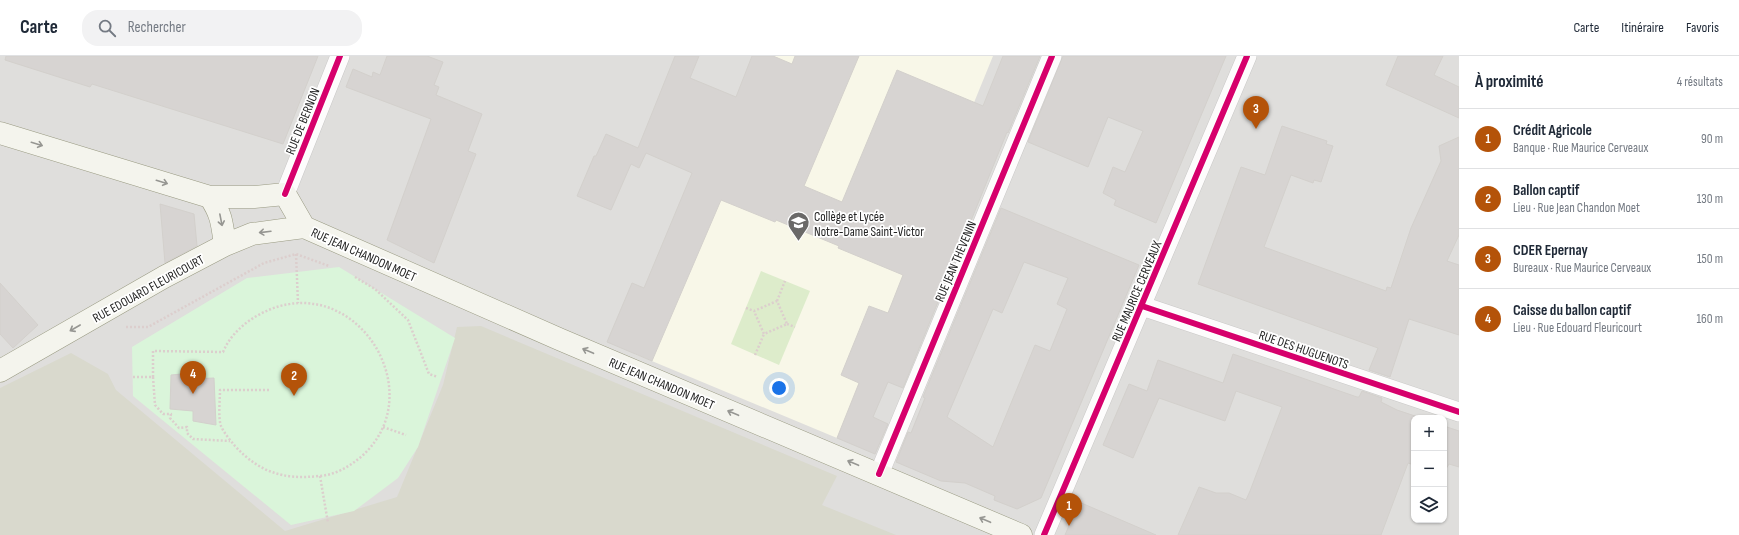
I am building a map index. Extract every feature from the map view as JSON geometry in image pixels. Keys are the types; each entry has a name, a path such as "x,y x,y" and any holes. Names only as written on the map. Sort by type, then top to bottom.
{"main road":[{"path":"0,133 210,197 254,197 285,194 304,228"},
{"path":"210,197 219,209 226,245"},
{"name":"RUE JEAN CHANDON MOET","path":"304,228 558,339 1021,535"},
{"name":"RUE EDOUARD FLEURICOURT","path":"0,371 164,277 226,245 252,234 304,228"}],"street":[{"name":"RUE DE BERNON","path":"285,194 340,56"},
{"name":"RUE JEAN THEVENIN","path":"879,474 1052,56"},
{"name":"RUE MAURICE CERVEAUX","path":"1044,535 1247,56"},
{"name":"RUE DES HUGUENOTS","path":"1142,306 1459,412"}],"path":[{"path":"125,327 148,327 264,263 296,254 333,268"},
{"path":"296,254 298,303"},
{"path":"353,276 375,289 408,320 430,374 438,377"},
{"path":"746,308 754,311 777,301 786,281"},
{"path":"777,301 787,324 795,328"},
{"path":"231,441 193,439 187,433 187,427 179,428 170,418 171,414 163,414 155,405 153,351 223,352 227,343 235,333 250,320 266,310 278,306 298,303 322,306 336,311 361,327 384,361 389,382 389,407 383,426 371,448 358,460 342,470 320,476 302,478 280,475 261,469 246,458 231,441 220,425 220,390 269,390"},
{"path":"754,311 764,334"},
{"path":"755,355 764,334 787,324"},
{"path":"133,377 153,377"},
{"path":"383,426 406,435"},
{"path":"320,476 328,523"}],"shaded area":[{"path":"0,56 1459,56 1459,535 0,535"},
{"name":"Collège et Lycée Notre-Dame Saint-Victor","path":"773,56 993,56 837,438 635,354 778,58"},
{"path":"481,326 837,476 822,505 896,535 0,535 0,388 71,353 108,374 116,390 285,531 397,497 443,385 457,327"}],"green space":[{"path":"339,267 455,338 418,447 398,478 354,511 291,525 133,396 132,347 247,278"},
{"path":"761,271 810,291 779,365 731,344"}],"building":[{"path":"6,56 318,56 283,144 92,84 90,87 5,60"},
{"path":"387,56 427,56 443,62 434,85 439,87 436,95 482,114 468,151 476,154 434,263 387,240 431,119 346,87 353,69 372,77 373,72 380,75"},
{"path":"675,56 699,56 690,78 736,97 752,56 773,56 792,64 795,56 859,56 804,186 842,202 897,70 983,106 1003,56 1040,56 1008,133 1007,132 903,388 888,382 873,417 888,424 875,454 837,438 859,383 841,375 869,306 888,313 903,275 838,248 839,246 776,220 775,222 721,200 652,361 607,342 632,283 644,288 692,173 646,153 639,168 631,164 611,210 577,196 594,156 596,156 606,134 638,148"},
{"path":"1063,56 1226,56 1156,223 1114,205 1116,200 1103,193 1113,167 1125,172 1143,131 1108,117 1088,167 1028,142"},
{"path":"1398,56 1443,56 1434,75 1459,87 1459,118 1386,85"},
{"path":"1282,126 1327,141 1326,144 1333,146 1321,182 1314,180 1313,183 1291,175 1264,247 1386,291 1387,287 1391,288 1411,228 1441,161 1439,146 1459,137 1459,235 1447,261 1459,265 1459,335 1409,319 1390,377 1369,370 1378,348 1198,284 1241,167 1265,175"},
{"path":"160,204 194,214 197,246 165,263"},
{"path":"1001,208 1139,265 1041,498 1017,509 994,500 995,496 965,483 941,481 896,462 908,432 911,433 925,398 923,397","holes":["1024,262 1068,278 1057,304 1067,309 1050,351 1035,345 993,447 947,417 993,309 1002,313"]},
{"path":"0,283 38,325 13,348 0,334"},
{"path":"1233,354 1357,397 1359,397 1362,391 1382,398 1381,402 1412,415 1411,464 1408,463 1381,535 1178,535 1199,487 1216,493 1229,493 1246,500 1282,407 1236,391 1225,421 1159,398 1133,458 1103,445 1129,384 1147,391 1158,360 1223,383"},
{"path":"192,373 192,379 214,378 216,425 193,421 193,411 170,409 171,375"},
{"path":"1447,427 1459,431 1459,467 1449,464 1447,467"},
{"path":"1079,502 1156,535 1065,535"}],"cycle path":[{"path":"285,194 340,56"},
{"path":"879,474 1052,56"},
{"path":"1044,535 1247,56"},
{"path":"1142,306 1459,412"}],"place":[{"name":"CDER Epernay","path":"1256,129"},
{"name":"Collège et Lycée Notre-Dame Saint-Victor","path":"799,242"},
{"name":"Caisse du ballon captif","path":"193,394"},
{"name":"Ballon captif","path":"294,396"},
{"name":"Crédit Agricole","path":"1069,526"}]}
